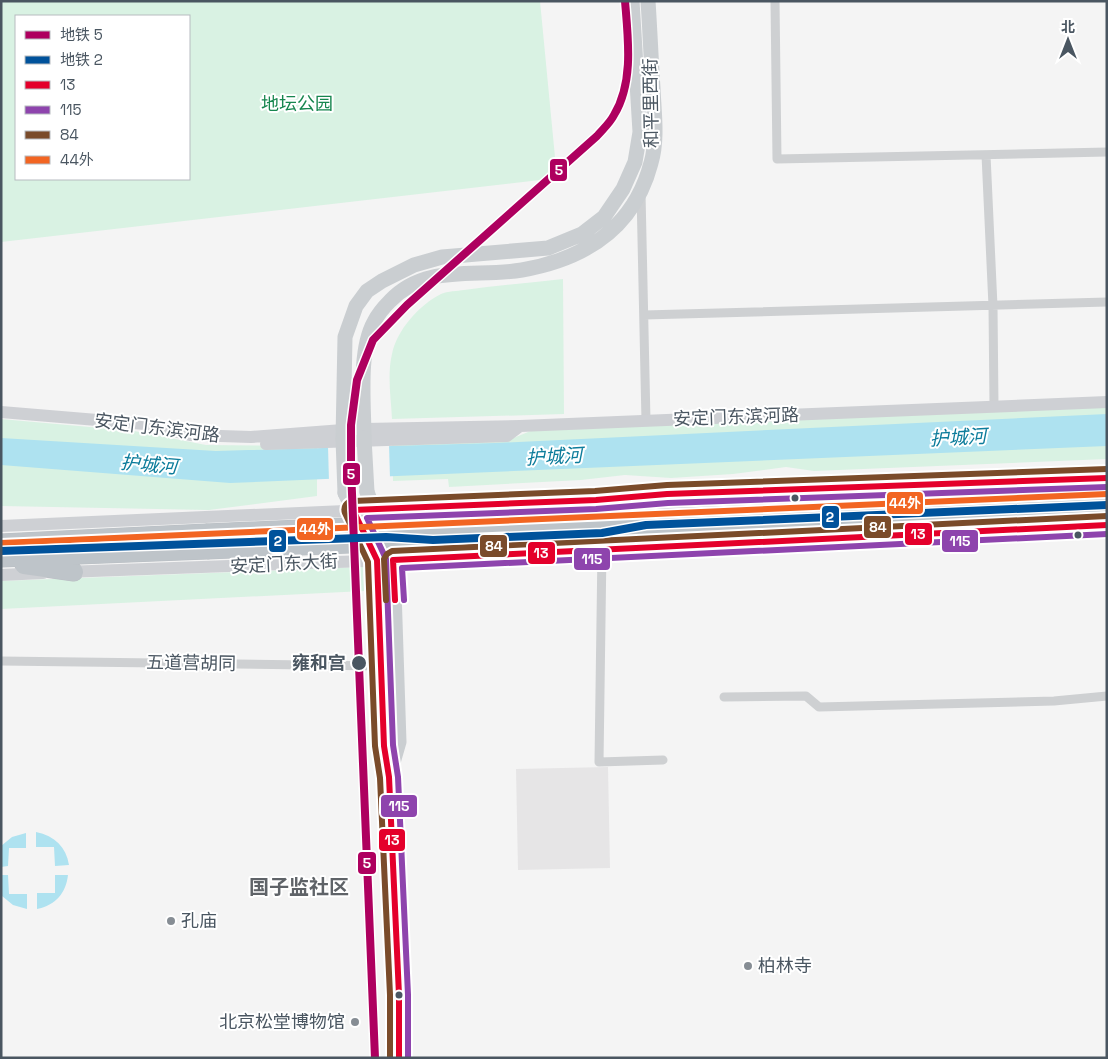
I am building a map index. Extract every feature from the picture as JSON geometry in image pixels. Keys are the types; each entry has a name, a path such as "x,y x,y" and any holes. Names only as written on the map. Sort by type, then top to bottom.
{"highway":[{"path":"667,494 784,508"},
{"path":"1,558 207,542 685,521 784,508 1107,494"},
{"path":"685,521 762,526 903,520 1057,496 1107,510"},
{"path":"903,520 1002,529"},
{"path":"676,546 762,526"},
{"path":"1,543 207,542"},
{"path":"1,562 74,572"}],"main road":[{"name":"和平里西街","path":"353,510 345,492 343,434 345,337 356,306 367,291 414,265 442,257 548,248 582,234 604,217 623,189 635,162 640,132 632,1"},
{"name":"和平里西街","path":"389,777 399,742 393,560 367,492 364,433 363,387 366,344 373,322 382,309 397,294 412,284 435,275 521,270 564,260 599,242 628,215 651,164 656,138 648,1"},
{"path":"353,510 377,560 384,746 389,777 400,1058"}],"street":[{"path":"775,1 778,159 1107,152"},
{"path":"986,155 993,306 994,406"},
{"path":"641,189 646,420"},
{"path":"644,316 1107,302"},
{"name":"安定门东滨河路","path":"364,433 1107,402"},
{"name":"安定门东滨河路","path":"1,412 145,424 190,435 251,437 343,434"},
{"path":"190,435 210,442 255,444 507,436 520,426"},
{"path":"1,526 667,494 1057,496 1107,478"},
{"path":"618,497 618,548"},
{"path":"223,516 223,567"},
{"name":"安定门东大街","path":"1,575 393,560 1107,525"},
{"path":"602,549 599,762 663,760"},
{"name":"五道营胡同","path":"1,661 382,666"},
{"path":"724,697 806,696 818,706 1054,701 1107,696"}],"shaded area":[{"path":"608,767 610,868 518,870 516,769"}],"green space":[{"name":"地坛公园","path":"1,1 540,1 557,178 1,242"},
{"path":"563,279 564,414 392,419 390,378 392,354 404,327 417,311 441,294 450,292"},
{"path":"1107,407 1107,459 814,471 786,467 733,474 671,478 625,475 581,480 449,487 448,479 393,481 392,444 511,439 533,430"},
{"path":"1,419 134,431 206,445 317,446 317,496 209,510 1,506"},
{"path":"363,567 364,591 1,609 1,581"}],"water":[{"name":"护城河","path":"1107,414 1107,446 230,483 1,465 1,438 216,451 495,443"},
{"path":"36,832 49,836 58,843 68,859 69,865 55,866 54,847 36,847"},
{"path":"26,833 26,848 9,848 8,866 1,867 1,846 12,837"},
{"path":"1,875 8,875 9,894 27,894 27,909 13,905 2,896"},
{"path":"55,875 68,875 62,893 50,905 37,909 37,893 55,893"}],"pier":[{"path":"389,444 390,479 329,482 328,446"}],"metro line":[{"name":"5","path":"375,1058 351,469 351,425 357,380 373,340 407,305 597,136 610,121 620,102 627,74 628,45 625,1"},
{"name":"2","path":"1,551 386,537 433,540 602,533 646,525 1107,505"}],"transit line":[{"name":"84","path":"390,1058 390,995 380,778 375,746 368,562 345,513 344,509 347,504 353,501 595,491 667,485 1107,469"},
{"name":"13","path":"399,1058 399,995 389,777 384,746 377,560 353,510 596,500 667,494 1107,478"},
{"name":"115","path":"408,1058 408,995 398,777 393,745 386,559 367,518 596,509 668,503 1107,487"},
{"name":"44外","path":"1,543 1107,494"},
{"name":"84","path":"386,600 384,559 392,551 1107,516"},
{"name":"13","path":"395,600 393,560 1107,525"},
{"name":"115","path":"404,600 402,568 1107,534"}],"place":[{"name":"雍和宫","path":"359,663"},
{"name":"孔庙","path":"171,921"},
{"name":"柏林寺","path":"748,966"},
{"name":"北京松堂博物馆","path":"355,1022"}],"district":[{"name":"国子监社区","path":"299,887"}]}
